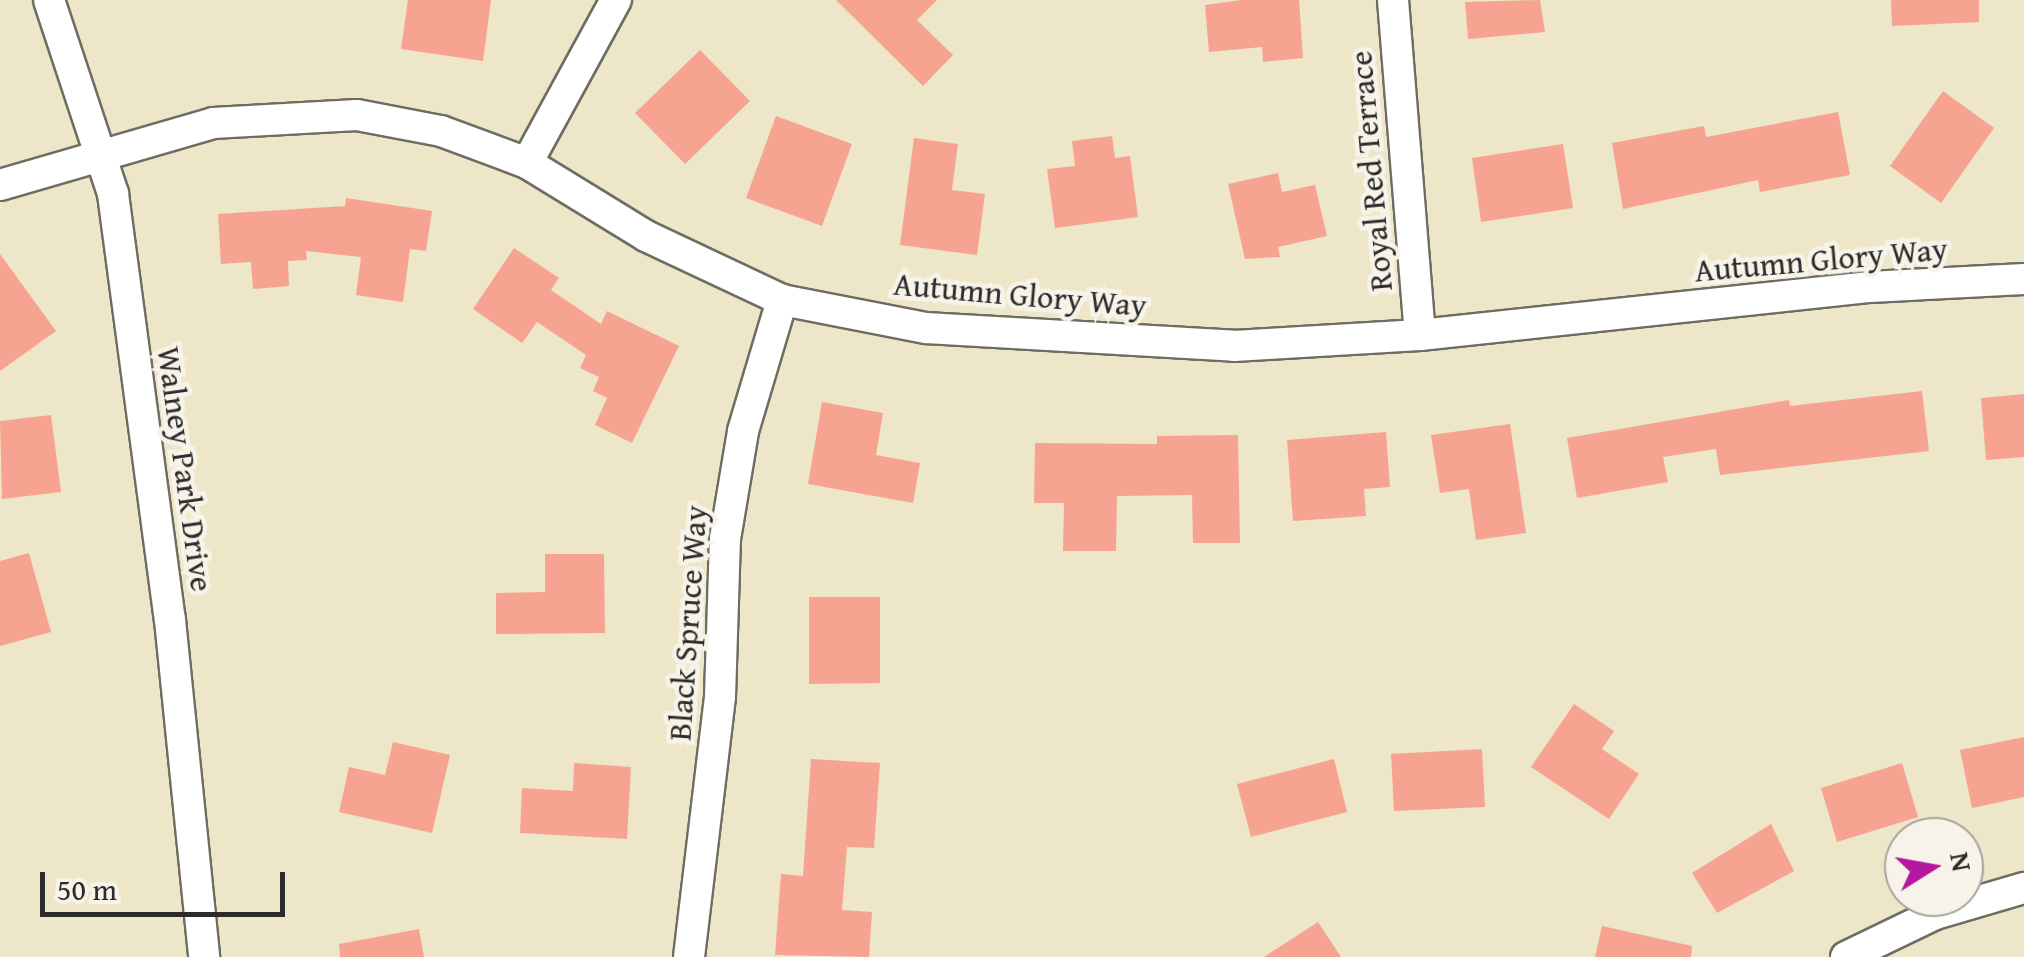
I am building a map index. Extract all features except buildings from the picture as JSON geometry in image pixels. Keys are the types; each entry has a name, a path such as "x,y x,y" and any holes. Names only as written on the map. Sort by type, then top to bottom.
{"street":[{"name":"Walney Park Drive","path":"49,0 103,152 170,620 204,957"},
{"path":"527,164 616,0"},
{"name":"Royal Red Terrace","path":"1393,0 1420,336"},
{"name":"Autumn Glory Way","path":"0,184 213,123 357,116 441,131 527,164 646,236 782,300 926,328 1234,346 1420,336 1870,287 2024,278"},
{"name":"Black Spruce Way","path":"690,957 720,697 725,539 743,432 782,300"},
{"path":"1846,957 1935,914 2024,888"}]}
